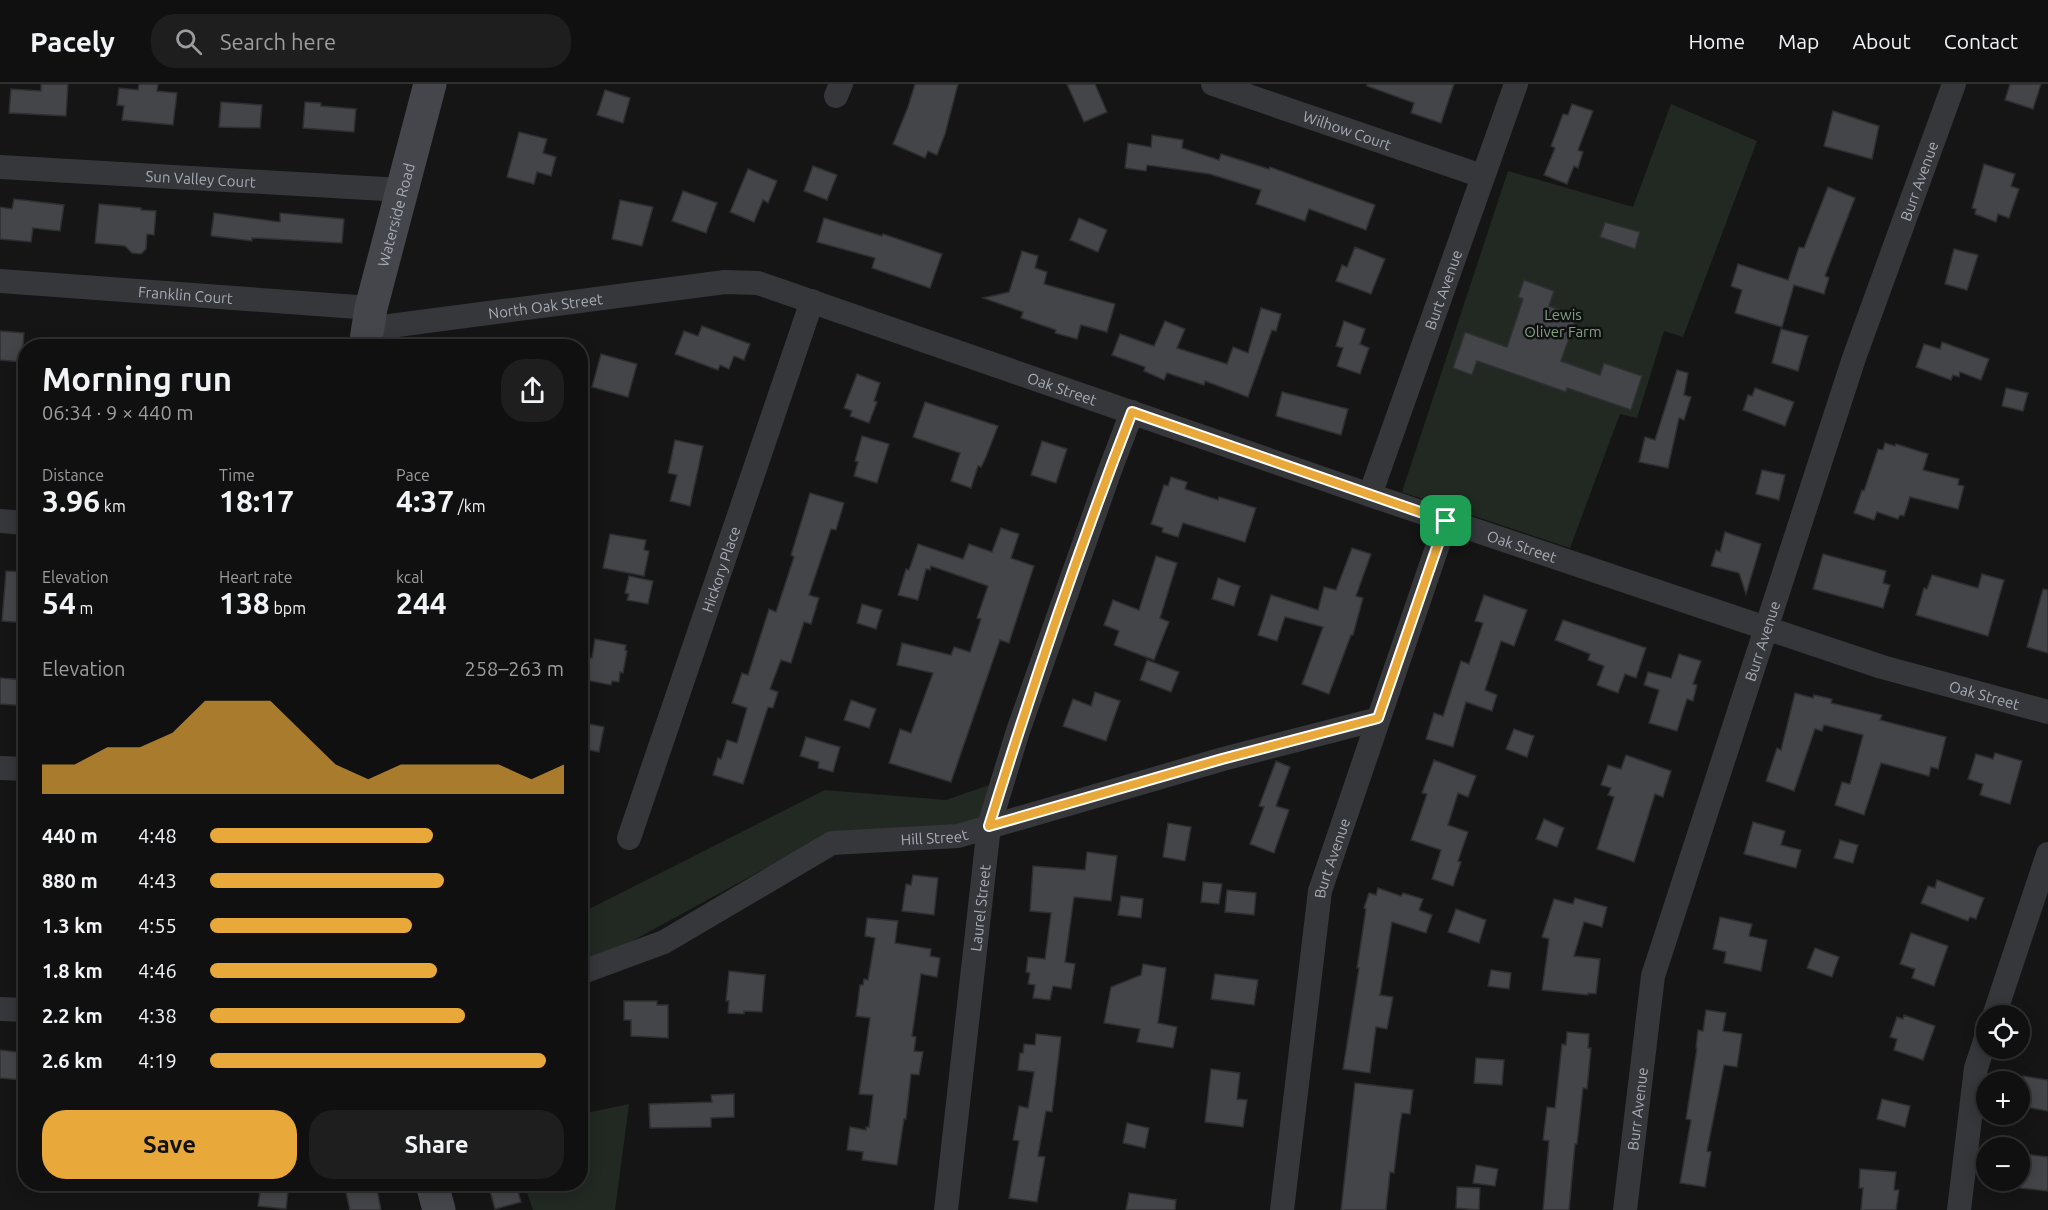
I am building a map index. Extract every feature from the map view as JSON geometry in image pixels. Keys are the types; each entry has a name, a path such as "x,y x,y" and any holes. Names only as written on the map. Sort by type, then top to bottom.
{"main road":[{"name":"Waterside Road","path":"368,328 430,84"},
{"path":"434,1191 439,1210"}],"street":[{"name":"Wilhow Court","path":"1213,84 1482,176"},
{"name":"Burt Avenue","path":"1370,495 1516,84"},
{"name":"Burr Avenue","path":"1624,1210 1653,976 1854,358 1954,84"},
{"name":"Sun Valley Court","path":"0,167 402,190"},
{"name":"Franklin Court","path":"0,281 368,328"},
{"name":"Oak Street","path":"725,282 758,283 1446,521 1882,667 2048,712"},
{"name":"North Oak Street","path":"368,328 725,282"},
{"name":"Hickory Place","path":"629,837 812,301"},
{"name":"Laurel Street","path":"946,1210 989,826 1026,709 1132,412"},
{"path":"0,521 18,522"},
{"name":"Burt Avenue","path":"1282,1210 1320,891 1446,521"},
{"name":"Hill Street","path":"588,970 664,942 832,843 958,836 1212,762 1378,718"},
{"path":"0,768 18,769"},
{"path":"1998,1005 2048,854"},
{"path":"0,1009 18,1010"},
{"path":"1959,1210 1979,1059"}],"green space":[{"name":"Lewis Oliver Farm","path":"1671,104 1757,141 1683,337 1664,331 1637,418 1620,414 1570,548 1402,492 1508,171 1633,207"},
{"path":"992,784 985,819 943,828 828,834 612,952 588,959 588,909 825,790 946,800"},
{"path":"629,1104 615,1210 533,1210 526,1191 588,1191 588,1113"}],"building":[{"path":"41,84 68,84 66,116 9,113 11,89 41,91"},
{"path":"139,84 158,84 157,91 177,93 173,125 122,120 124,106 117,105 119,88 138,90"},
{"path":"915,84 958,84 937,155 928,151 925,158 893,144"},
{"path":"1067,84 1095,84 1107,112 1084,122"},
{"path":"1367,84 1454,84 1441,123 1411,113 1414,103 1367,86"},
{"path":"2010,84 2041,84 2033,109 2005,100"},
{"path":"605,90 630,98 623,123 597,115"},
{"path":"221,102 262,105 260,128 219,127"},
{"path":"305,102 356,109 354,132 303,128"},
{"path":"1572,104 1593,111 1578,150 1583,152 1578,168 1574,166 1567,184 1544,175 1555,148 1551,146 1563,114 1568,115"},
{"path":"1833,111 1879,126 1872,159 1824,146"},
{"path":"519,132 547,139 543,153 556,157 551,176 537,172 534,184 507,177"},
{"path":"1152,135 1183,140 1182,148 1219,160 1221,154 1269,169 1270,167 1375,205 1366,230 1309,209 1305,221 1256,204 1261,190 1210,174 1147,165 1146,171 1125,168 1128,143 1151,147"},
{"path":"1984,164 2015,174 2011,186 2019,189 2009,218 1998,214 1996,222 1975,214 1976,209 1972,208"},
{"path":"813,166 837,175 827,200 804,191"},
{"path":"748,169 777,181 768,203 763,200 754,222 730,212"},
{"path":"1828,187 1855,198 1825,276 1829,278 1824,294 1794,285 1782,327 1735,313 1742,290 1731,286 1738,264 1788,280 1799,247 1804,248"},
{"path":"683,191 717,203 706,233 672,221"},
{"path":"14,199 64,205 60,231 33,228 31,242 0,239 0,207 12,209"},
{"path":"620,200 653,207 642,246 612,239"},
{"path":"99,204 156,211 154,235 147,234 146,249 141,254 132,253 125,246 95,243"},
{"path":"214,213 280,222 280,213 344,219 342,243 252,238 252,241 212,236"},
{"path":"824,218 882,236 883,234 942,254 930,288 872,268 875,258 817,242"},
{"path":"1079,218 1107,230 1098,252 1070,240"},
{"path":"1605,222 1640,232 1635,249 1600,237"},
{"path":"1355,247 1385,259 1371,294 1336,281 1342,265 1347,267"},
{"path":"1954,249 1978,255 1967,290 1945,284"},
{"path":"1022,251 1038,256 1035,268 1047,272 1044,284 1115,304 1107,332 1081,325 1077,339 1055,333 1056,330 1021,318 1023,312 983,298 1009,292"},
{"path":"1524,280 1554,291 1549,306 1577,316 1561,361 1600,375 1604,363 1642,376 1631,410 1567,388 1566,392 1477,361 1472,375 1453,368 1465,332 1507,347 1523,299 1518,297"},
{"path":"1261,308 1281,314 1276,331 1272,330 1248,397 1205,381 1204,385 1167,373 1164,380 1144,371 1145,367 1112,355 1120,334 1154,346 1165,321 1185,329 1177,348 1227,364 1233,347 1248,353"},
{"path":"1344,321 1365,329 1360,344 1369,348 1360,374 1337,366 1343,348 1336,346"},
{"path":"702,326 750,344 744,360 734,356 729,369 720,365 718,370 675,354 684,331 698,336"},
{"path":"1781,329 1808,336 1798,371 1772,363"},
{"path":"0,331 24,333 24,339 18,339 18,362 0,360"},
{"path":"1942,342 1989,359 1981,380 1960,372 1959,377 1953,375 1951,380 1916,367 1924,344 1940,349"},
{"path":"601,354 637,364 628,397 592,387"},
{"path":"1677,370 1688,373 1684,395 1691,397 1684,420 1679,418 1668,468 1639,462 1645,437 1655,440"},
{"path":"857,374 880,383 874,401 877,402 869,423 850,416 852,411 844,408"},
{"path":"1755,388 1794,402 1785,426 1743,410 1748,395 1752,396"},
{"path":"2006,388 2028,393 2023,411 2002,406"},
{"path":"1282,392 1348,409 1341,435 1276,416"},
{"path":"925,402 998,426 981,467 978,466 971,488 951,481 960,453 913,437"},
{"path":"862,436 889,444 877,483 854,476 858,462 855,461"},
{"path":"675,440 703,446 690,506 670,501 677,475 668,473"},
{"path":"1042,441 1067,449 1056,483 1031,475"},
{"path":"1885,443 1928,454 1923,470 1959,479 1958,485 1964,486 1958,509 1910,497 1904,516 1900,515 1898,519 1877,512 1874,520 1854,513 1878,449 1883,450"},
{"path":"1762,470 1785,475 1779,500 1756,494"},
{"path":"1171,477 1187,482 1185,489 1218,500 1219,497 1256,508 1245,542 1183,523 1178,537 1162,532 1163,528 1151,524 1164,485 1168,486"},
{"path":"810,493 844,503 836,530 831,529 809,595 819,598 811,624 804,622 791,663 781,660 770,689 778,692 773,708 768,707 743,784 713,775 727,740 737,743 747,708 732,703 742,673 748,675 769,609 776,612 794,557 791,555"},
{"path":"1001,528 1019,534 1011,558 1034,566 1009,643 1000,640 951,782 889,763 900,729 911,733 933,673 897,665 902,643 951,655 954,647 970,652 981,619 977,618 988,586 931,566 930,570 926,569 918,600 898,595 906,569 909,570 918,544 963,559 969,544 992,552"},
{"path":"1725,532 1761,544 1746,594 1739,573 1711,566 1716,550 1720,552"},
{"path":"610,534 646,540 644,550 649,551 644,576 603,568"},
{"path":"1352,548 1371,554 1356,596 1363,598 1353,635 1351,635 1329,694 1302,684 1323,627 1285,617 1277,641 1258,635 1271,595 1318,610 1324,587 1336,590"},
{"path":"1823,554 1886,571 1883,583 1890,585 1883,608 1813,589"},
{"path":"1156,556 1177,563 1160,618 1169,622 1154,660 1114,645 1119,631 1104,625 1113,600 1139,610"},
{"path":"6,571 18,572 18,622 2,621"},
{"path":"1982,574 2004,580 1988,636 1916,615 1924,588 1927,589 1932,575 1978,588"},
{"path":"629,576 653,581 648,604 627,600 629,594 625,593"},
{"path":"1218,578 1240,586 1234,606 1212,599"},
{"path":"2043,589 2048,590 2048,653 2027,647"},
{"path":"1484,595 1527,610 1514,646 1501,641 1485,690 1497,695 1492,711 1466,702 1453,747 1426,739 1434,713 1443,716 1461,661 1469,664 1483,623 1475,621"},
{"path":"862,604 882,610 876,629 857,623"},
{"path":"1563,620 1646,648 1636,678 1625,674 1618,693 1597,685 1604,666 1588,660 1590,654 1555,640"},
{"path":"595,639 626,645 623,673 620,672 619,682 612,681 611,685 588,681 588,658 592,658"},
{"path":"1679,654 1701,661 1693,684 1697,685 1693,701 1687,699 1677,731 1649,723 1659,690 1644,685 1648,672 1671,678"},
{"path":"1147,660 1179,672 1171,692 1140,680"},
{"path":"0,678 18,679 18,705 0,704"},
{"path":"1095,692 1120,701 1106,741 1063,726 1073,699 1091,706"},
{"path":"1795,693 1813,698 1814,695 1832,699 1831,703 1882,715 1880,720 1946,737 1938,769 1931,767 1929,776 1881,763 1864,815 1835,805 1842,782 1850,784 1863,735 1824,725 1822,731 1815,729 1794,791 1766,781 1777,748 1781,750"},
{"path":"851,700 876,709 869,728 844,720"},
{"path":"588,724 604,727 599,752 588,750"},
{"path":"1514,729 1534,736 1527,757 1506,749"},
{"path":"806,737 840,747 833,772 818,768 819,762 800,756"},
{"path":"1995,753 2022,761 2010,804 1980,795 1983,784 1968,779 1976,754 1993,759"},
{"path":"1626,755 1671,771 1663,797 1655,794 1634,862 1597,849 1614,797 1608,795 1611,788 1601,785 1608,765 1621,769"},
{"path":"1434,760 1476,776 1468,797 1458,793 1448,825 1468,832 1458,861 1461,862 1453,886 1432,879 1441,850 1411,840 1427,794 1422,793"},
{"path":"1276,761 1290,767 1276,806 1289,810 1274,853 1250,844 1264,807 1259,806"},
{"path":"1544,819 1564,828 1557,847 1536,839"},
{"path":"1753,822 1785,831 1781,845 1801,850 1796,868 1744,854"},
{"path":"1168,823 1191,827 1185,861 1163,857"},
{"path":"1840,840 1858,845 1853,863 1834,858"},
{"path":"1087,852 1117,856 1111,901 1074,897 1065,962 1075,964 1071,989 1053,986 1050,1000 1033,998 1035,985 1028,984 1030,973 1026,972 1028,957 1045,959 1051,913 1030,911 1033,866 1085,870"},
{"path":"913,875 938,878 934,915 902,911 906,884 911,885"},
{"path":"1937,880 1984,898 1976,919 1970,917 1968,921 1921,903 1928,886 1935,888"},
{"path":"1203,882 1222,884 1219,904 1201,902"},
{"path":"1378,888 1401,896 1403,893 1423,899 1419,910 1432,915 1426,933 1392,922 1380,995 1393,997 1387,1029 1376,1027 1370,1073 1343,1069 1359,968 1357,968 1366,909 1364,908 1369,893 1376,895"},
{"path":"1227,890 1256,893 1254,915 1225,912"},
{"path":"1121,896 1143,899 1141,918 1118,915"},
{"path":"1575,898 1607,907 1602,927 1584,922 1574,956 1600,959 1596,994 1542,990 1549,939 1542,937 1554,899 1573,904"},
{"path":"1456,909 1486,920 1479,943 1448,932"},
{"path":"1720,917 1752,924 1749,936 1767,940 1761,971 1724,963 1726,952 1713,949"},
{"path":"867,918 898,921 895,943 931,949 930,956 940,958 937,977 921,974 912,1036 916,1037 914,1051 923,1052 919,1075 911,1074 906,1119 904,1119 897,1165 862,1160 863,1152 847,1150 850,1127 866,1130 866,1127 869,1127 873,1095 859,1094 870,1018 856,1016 860,985 863,985 864,979 868,980 875,938 865,936"},
{"path":"1911,933 1948,946 1934,986 1912,978 1915,969 1900,964"},
{"path":"1815,948 1839,957 1832,977 1807,968"},
{"path":"1143,964 1166,968 1158,1023 1177,1027 1173,1048 1137,1042 1140,1029 1104,1023 1111,987 1141,975"},
{"path":"1491,970 1511,973 1509,989 1488,986"},
{"path":"729,971 765,975 762,1012 728,1013 729,1001 726,1001"},
{"path":"1215,974 1258,980 1254,1005 1211,999"},
{"path":"624,1001 657,1001 657,1005 668,1005 668,1038 631,1036 631,1020 624,1020"},
{"path":"1706,1010 1726,1013 1723,1031 1742,1034 1737,1067 1724,1065 1707,1151 1711,1152 1705,1187 1680,1183 1691,1120 1686,1119 1698,1030 1703,1031"},
{"path":"1904,1015 1935,1026 1923,1060 1894,1050 1897,1039 1890,1037 1897,1017 1903,1019"},
{"path":"1567,1032 1589,1034 1588,1048 1591,1048 1587,1089 1583,1088 1569,1210 1543,1210 1549,1141 1543,1140 1547,1107 1555,1108 1562,1044 1566,1045"},
{"path":"1036,1034 1061,1037 1052,1112 1046,1111 1038,1156 1045,1157 1037,1202 1009,1198 1019,1141 1013,1140 1019,1106 1028,1108 1034,1072 1018,1070 1020,1053 1023,1053 1024,1044 1035,1045"},
{"path":"0,1050 18,1052 18,1080 0,1078"},
{"path":"1476,1058 1504,1060 1502,1085 1474,1083"},
{"path":"1211,1069 1240,1073 1237,1099 1247,1100 1243,1127 1205,1122"},
{"path":"2030,1077 2048,1080 2048,1111 2030,1108"},
{"path":"1355,1083 1413,1090 1410,1114 1402,1113 1394,1173 1390,1172 1386,1210 1341,1210"},
{"path":"734,1094 734,1117 711,1118 711,1127 650,1128 649,1104 712,1102 711,1095"},
{"path":"1882,1099 1910,1106 1905,1127 1877,1119"},
{"path":"1127,1123 1149,1128 1145,1148 1123,1143"},
{"path":"2030,1155 2048,1157 2048,1191 2030,1189"},
{"path":"1476,1165 1498,1169 1495,1186 1473,1183"},
{"path":"1860,1169 1896,1172 1894,1190 1899,1190 1896,1210 1861,1210 1863,1188 1859,1188"},
{"path":"1457,1187 1480,1188 1479,1210 1456,1208"},
{"path":"260,1191 288,1191 286,1209 258,1206"},
{"path":"346,1191 377,1191 381,1210 350,1210"},
{"path":"490,1191 518,1191 521,1202 495,1209"},
{"path":"1129,1193 1176,1200 1175,1210 1126,1210"}],"route":[{"path":"1132,412 1446,521 1378,718 1222,759 989,826 1018,731 1132,412"}]}
